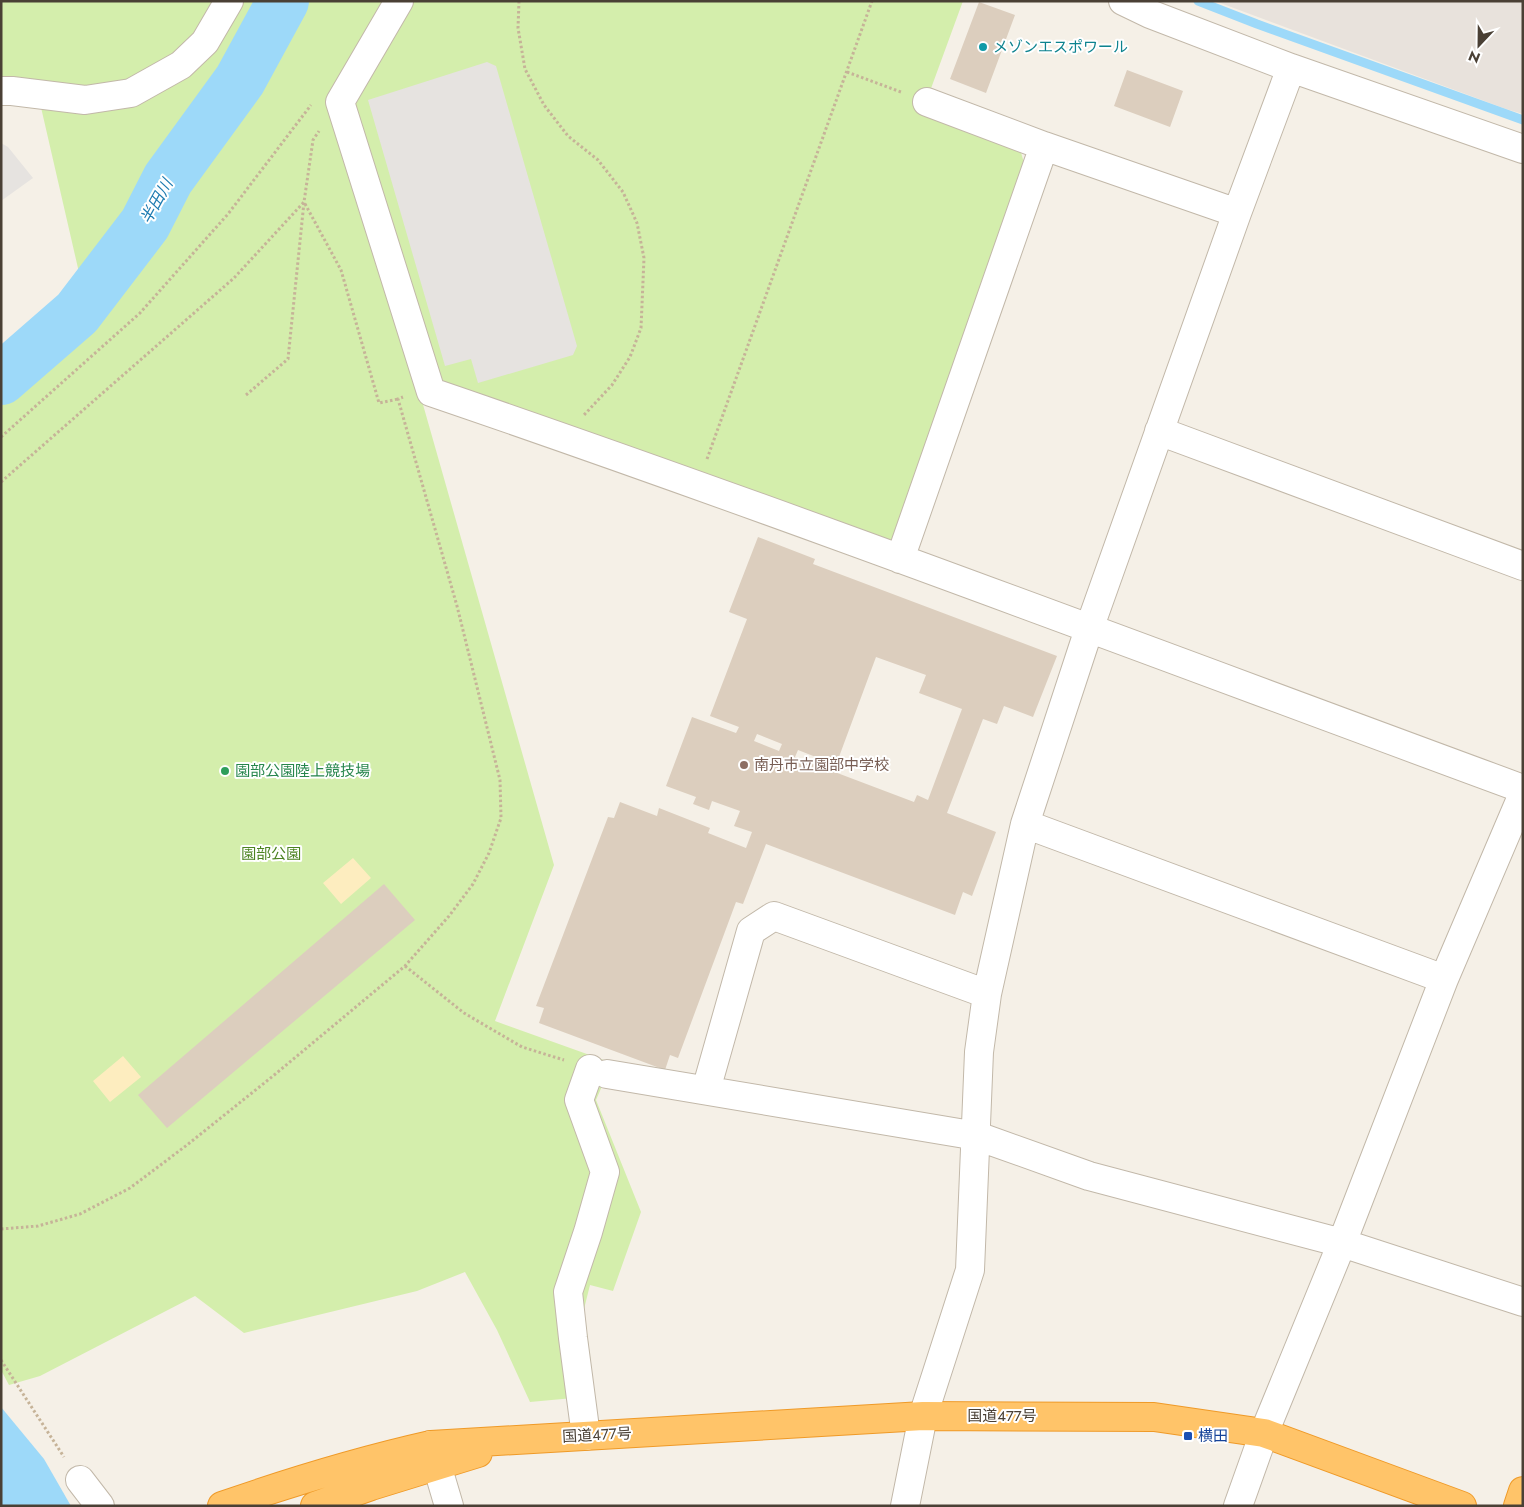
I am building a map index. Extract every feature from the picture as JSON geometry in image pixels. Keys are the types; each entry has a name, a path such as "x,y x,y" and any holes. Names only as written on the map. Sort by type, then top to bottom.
{"highway":[{"name":"国道477号","path":"222,1506 370,1459 434,1455 528,1439 923,1416 1154,1417 1264,1433 1462,1506"},
{"name":"国道477号","path":"315,1506 434,1455"},
{"path":"1518,1506 1523,1491"}],"street":[{"path":"1,92 12,91 85,100 131,93 181,65 205,42 229,1"},
{"path":"399,1 340,102 431,392 562,437 900,559 1523,789"},
{"path":"1123,1 1150,14 1290,68 1523,149"},
{"path":"912,1504 923,1416 970,1270 979,1052 987,994 1025,824 1089,629 1236,213 1290,68"},
{"path":"927,102 1044,146 1236,213"},
{"path":"900,559 1044,146"},
{"path":"1159,431 1523,566"},
{"path":"1238,1506 1264,1433 1342,1243 1444,979 1523,794"},
{"path":"1025,824 1444,979"},
{"path":"706,1090 751,931 774,916 987,994"},
{"path":"586,1436 572,1338 568,1292 605,1172 579,1100 598,1071 977,1136 1089,1176 1342,1243 1523,1302"},
{"path":"434,1455 449,1506"},
{"path":"80,1480 100,1506"}],"path":[{"path":"518,1 518,28 525,69 544,105 568,136 598,160 623,192 637,223 644,258 640,328 630,357 612,385 562,437"},
{"path":"698,486 872,1"},
{"path":"847,72 927,102"},
{"path":"1,437 140,313 228,214 322,90 340,102 313,140 304,202 288,360 246,395"},
{"path":"304,202 341,270 379,403 431,392"},
{"path":"1,482 234,278 304,202"},
{"path":"1,1229 38,1226 80,1214 130,1188 273,1076 405,966 449,916 473,884 489,853 501,818 500,780 457,606 398,398"},
{"path":"405,966 464,1013 522,1047 598,1071"},
{"path":"1,1360 80,1480"}],"shaded area":[{"path":"1215,1 1523,1 1523,114 1506,109"},
{"path":"487,62 496,66 577,346 573,355 478,383 471,359 445,366 368,100"},
{"path":"1,143 8,147 33,178 1,201"}],"green space":[{"name":"園部公園","path":"1,1 963,1 922,113 1020,149 1024,163 895,538 879,543 418,387 554,865 495,1021 612,1063 596,1100 641,1212 613,1291 590,1285 584,1309 595,1396 530,1402 497,1330 465,1272 417,1291 244,1333 195,1296 40,1376 9,1385 1,1370 1,395 89,316 40,103 1,100"}],"sand":[{"path":"353,858 371,878 341,904 323,883"},
{"path":"123,1056 141,1077 110,1102 93,1081"}],"water":[{"path":"1,1407 44,1459 71,1506 1,1506"}],"building":[{"name":"メゾンエスポワール","path":"979,2 1015,15 986,93 950,79"},
{"path":"1127,70 1183,91 1170,127 1114,106"},
{"path":"758,537 815,559 813,564 1057,656 1033,717 1004,706 997,724 983,719 947,813 996,832 972,896 963,892 955,915 766,844 743,904 736,902 678,1058 670,1055 665,1070 539,1023 544,1008 536,1006 608,817 614,818 620,802 657,816 659,808 710,828 708,833 746,848 752,832 734,826 740,811 712,801 709,810 693,804 696,797 666,786 692,717 736,733 739,727 710,716 747,619 729,612","holes":["876,657 926,675 919,693 962,709 928,800 917,795 914,802 795,757 798,750 836,765","757,734 782,744 779,751 754,741"]},
{"path":"384,884 415,920 167,1128 138,1095"}],"waterway":[{"name":"半田川","path":"1,379 77,313 145,224 168,179 240,80 283,1"},
{"path":"1198,1 1523,120"}],"place":[{"name":"メゾンエスポワール","path":"983,47"},
{"name":"南丹市立園部中学校","path":"744,765"},
{"name":"園部公園陸上競技場","path":"225,771"},
{"name":"横田","path":"1188,1436"}]}
